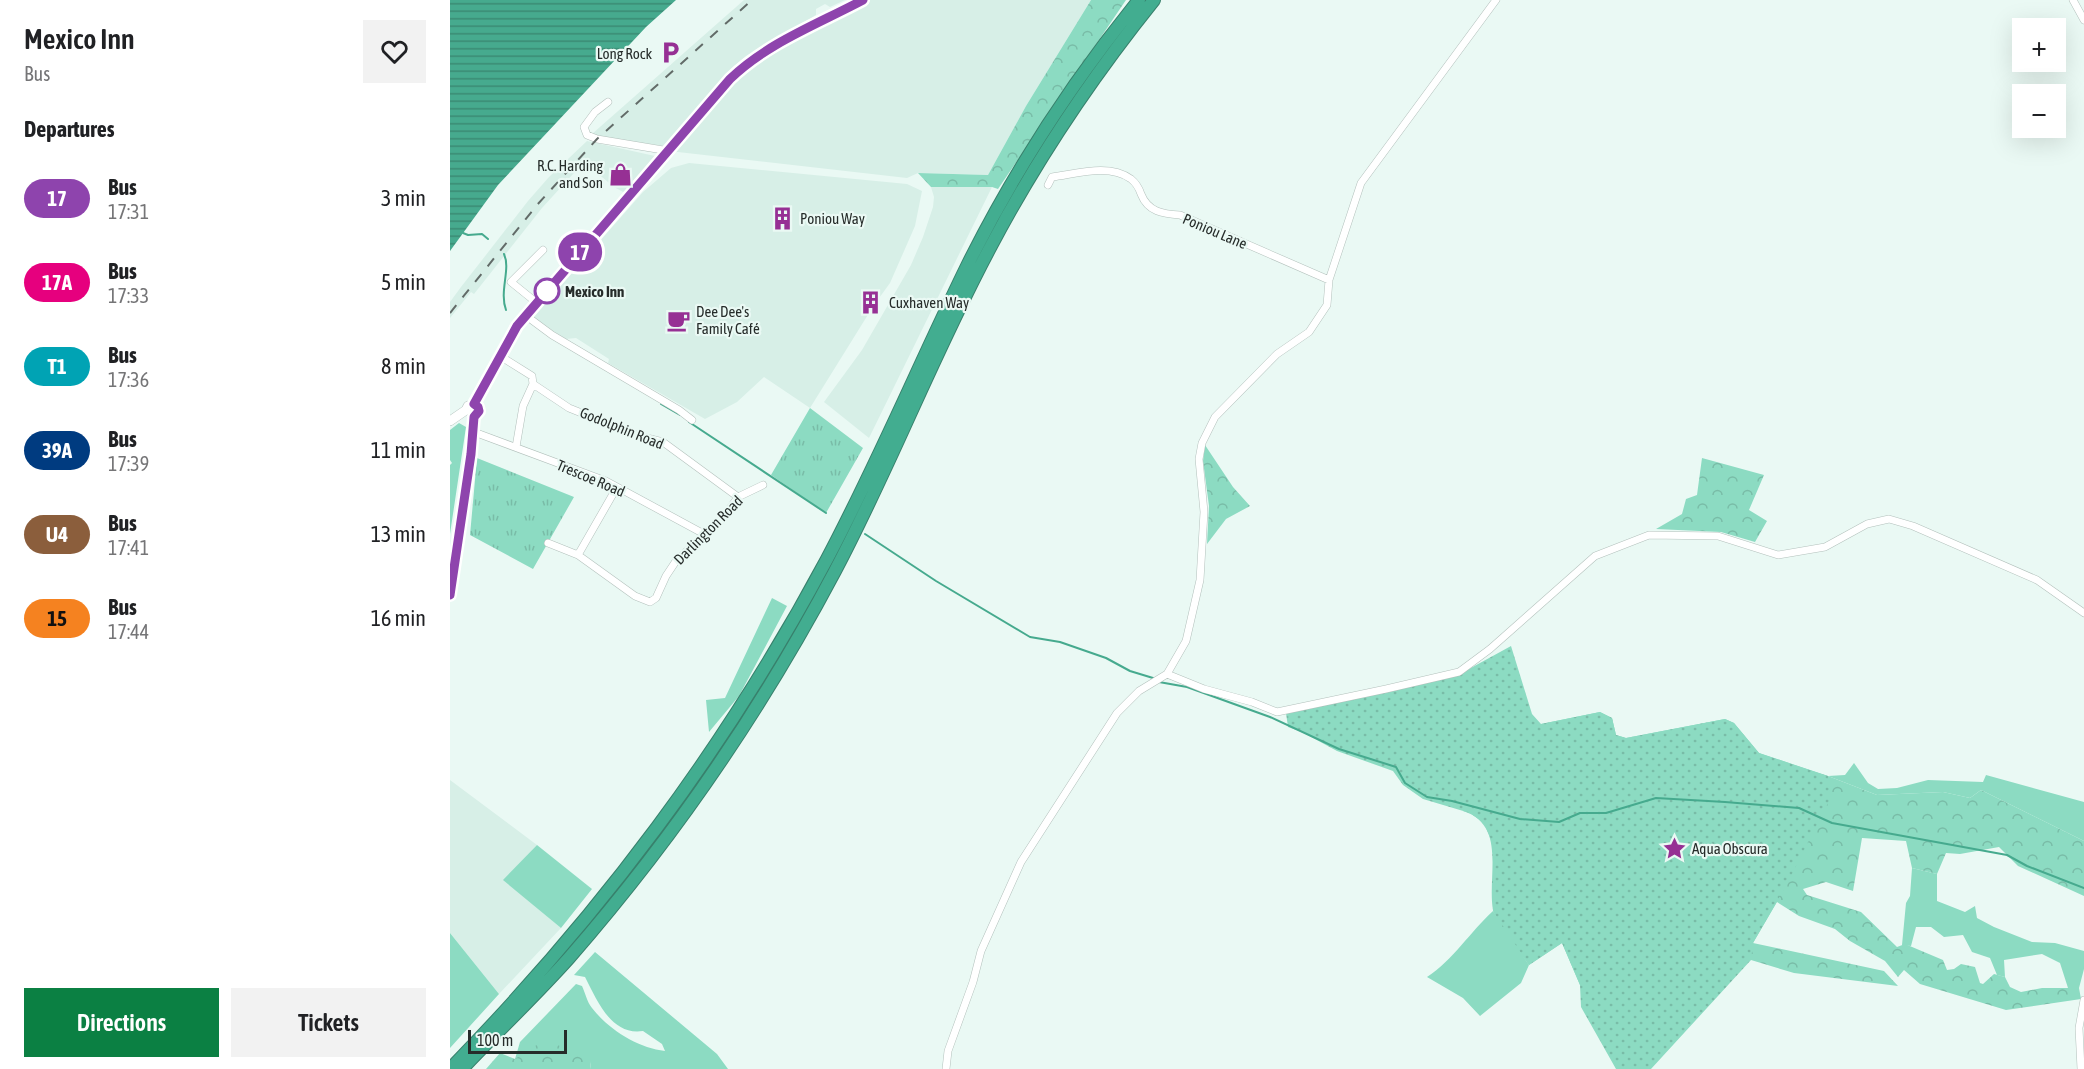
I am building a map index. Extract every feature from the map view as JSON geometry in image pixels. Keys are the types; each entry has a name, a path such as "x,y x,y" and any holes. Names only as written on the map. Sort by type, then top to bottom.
{"highway":[{"path":"450,1069 594,910 670,813 726,731 773,657 829,556 969,262 1006,192 1075,84 1139,0"},
{"path":"462,1069 567,960 608,912 682,815 733,742 782,665 835,570 866,509 958,311 1017,198 1081,97 1120,42 1154,0"}],"street":[{"path":"450,421 470,407 508,339 525,315 730,79 747,63 769,49 863,0"},
{"path":"946,1069 948,1051 973,982 981,951 1021,862 1117,713 1139,691 1167,674 1186,641 1200,580 1204,512 1199,459 1202,443 1215,417 1276,354 1309,332 1327,305 1329,280 1361,183 1496,0"},
{"path":"2073,0 2084,20"},
{"path":"608,102 584,127 586,135 597,139 669,151"},
{"name":"Poniou Lane","path":"1048,185 1052,177 1104,170 1121,174 1131,178 1144,202 1160,213 1180,215 1329,280"},
{"path":"537,303 511,282 543,250"},
{"path":"525,315 692,420"},
{"name":"Godolphin Road","path":"500,357 532,376 533,384 569,408 639,436 663,442 738,496"},
{"path":"516,447 523,406 533,384"},
{"path":"450,595 474,432 474,417 479,411 478,407 470,407"},
{"name":"Trescoe Road","path":"474,432 617,487 704,534"},
{"name":"Darlington Road","path":"548,543 578,555 635,596 650,602 656,598 676,561 723,518 738,496 763,485"},
{"path":"578,555 617,487"},
{"path":"1167,674 1204,689 1252,702 1277,712 1386,689 1459,672 1499,641 1594,556 1649,535 1718,536 1778,555 1826,547 1867,524 1889,519 1913,526 2037,580 2084,613"},
{"path":"2081,1069 2079,1028 2084,1000"}],"shaded area":[{"path":"450,0 676,0 646,27 498,185 450,251"},
{"path":"744,0 845,0 830,7 825,4 816,9 816,15 746,56 730,70 665,146 592,134"},
{"path":"863,0 1091,0 1026,106 988,175 918,173 907,178 669,151 747,63"},
{"path":"587,141 655,156 625,193 614,187 584,162 542,208 474,294 471,292 450,318 450,302 461,287 528,201 549,177"},
{"path":"689,163 907,184 922,191 915,226 890,283 810,408 764,377 737,402 705,419 608,363 609,359 576,338 566,339 532,318 643,192 671,168"},
{"path":"931,187 992,187 869,438 824,402 862,350 911,265 933,207 934,197"},
{"path":"450,780 537,845 504,880 561,928 499,994 450,933"}],"green space":[{"path":"1091,0 1126,0 998,189 992,187 931,187 918,173 988,175 1026,106"},
{"path":"810,408 863,448 826,513 771,475"},
{"path":"459,423 466,427 450,534 450,465 452,463 450,460 450,430"},
{"path":"1205,445 1233,487 1250,506 1226,519 1207,544 1209,506 1203,461"},
{"path":"477,458 574,497 533,569 470,535"},
{"path":"1702,458 1764,475 1749,510 1767,521 1755,542 1721,532 1656,529 1682,514 1686,499 1697,495"},
{"path":"772,598 787,606 739,696 709,732 706,700 725,698"},
{"path":"1511,646 1532,714 1541,724 1600,712 1612,718 1616,735 1626,738 1725,719 1734,723 1759,753 1828,776 1830,799 1787,884 1753,943 1751,960 1651,1069 1616,1069 1581,1007 1580,985 1562,943 1529,965 1493,911 1493,844 1484,823 1470,813 1423,799 1403,785 1393,771 1337,751 1288,727 1286,713 1405,688 1469,669"},
{"path":"1600,712 1612,718 1616,735 1626,738 1725,719 1734,723 1759,753 1877,795 1943,792 1970,798 1981,790 2084,841 2084,896 2018,866 1999,847 1960,854 1946,853 1937,874 1912,868 1906,841 1862,838 1853,891 1826,882 1803,889 1807,895 1861,912 1897,947 1905,944 1943,960 1947,970 1954,969 1961,964 1975,967 1980,983 1983,984 1994,974 2005,977 2010,987 2021,992 2042,988 2079,988 2081,999 2006,1010 1920,984 1904,970 1898,977 1885,961 1850,941 1835,929 1799,916 1777,902 1753,943 1884,971 1898,986 1794,973 1751,960 1580,985 1562,943 1529,965 1503,930 1493,910 1492,853 1485,828 1477,818 1463,811 1471,787 1541,724"},
{"path":"1854,763 1868,783 1878,789 1897,788 1928,780 1983,782 1986,775 2084,802 2084,841 1981,790 1970,798 1943,792 1877,795 1828,776 1845,775"},
{"path":"537,845 592,889 561,928 503,880"},
{"path":"1912,868 1937,874 1937,901 1965,912 1975,906 1977,918 2032,942 2055,943 2084,951 2084,969 2079,988 2068,988 2060,963 2042,954 2004,960 2005,977 1997,975 1990,958 1972,952 1963,935 1944,937 1931,927 1916,927 1911,946 1902,945"},
{"path":"1493,911 1529,965 1521,983 1480,1016 1463,998 1427,977 1453,954"},
{"path":"450,933 499,994 450,1048"},
{"path":"595,952 717,1054 728,1069 590,1069 591,1062 515,1059 520,1042 576,984 582,986 592,1008 615,1030 634,1042 665,1051 662,1044 643,1031 622,1028 614,1022 600,1006 585,977 574,975"},
{"path":"546,1039 591,1062 590,1069 486,1069 500,1053 515,1059"}],"waterway":[{"path":"463,233 482,234 488,239"},
{"path":"504,254 506,310"},
{"path":"661,404 680,415"},
{"path":"689,422 826,513"},
{"path":"865,534 936,581 1030,637 1060,642 1153,678"},
{"path":"1159,682 1187,687 1270,717 1339,749 1396,767 1405,783 1427,797 1452,801 1520,819 1559,822 1580,813 1606,813 1656,798 1799,808 1832,823 2007,855 2027,866 2084,888"}],"railway":[{"path":"450,313 537,205 597,139 752,0"}],"bus line":[{"name":"17","path":"450,595 474,432 474,417 479,411 474,404 517,326 730,79 747,63 769,49 863,0"}],"place":[{"name":"Long Rock","path":"670,53"},
{"name":"R.C. Harding and Son","path":"621,174"},
{"name":"Poniou Way","path":"782,218"},
{"name":"Mexico Inn","path":"547,291"},
{"name":"Cuxhaven Way","path":"871,302"},
{"name":"Dee Dee's Family Café","path":"678,320"},
{"name":"Aqua Obscura","path":"1674,848"}]}
